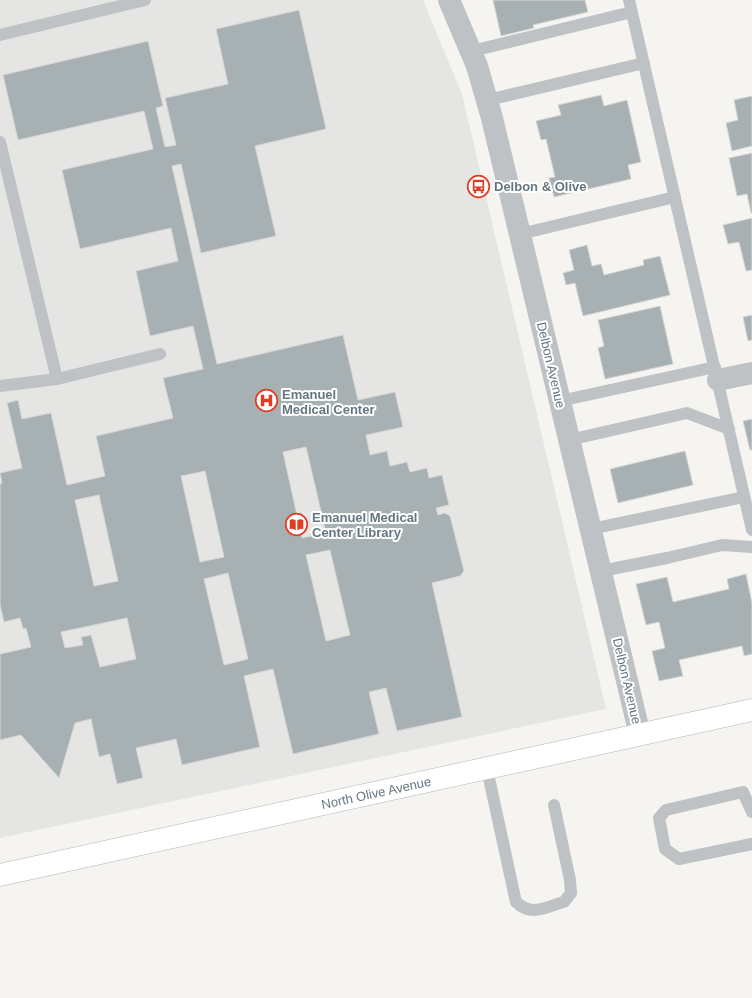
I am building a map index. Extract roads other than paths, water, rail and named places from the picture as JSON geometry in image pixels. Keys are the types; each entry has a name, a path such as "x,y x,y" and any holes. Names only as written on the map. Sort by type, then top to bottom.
{"street":[{"name":"Delbon Avenue","path":"449,0 472,51 488,100 640,735"},
{"path":"716,374 752,373"},
{"name":"North Olive Avenue","path":"0,875 752,710"}],"lane":[{"path":"0,35 146,0"},
{"path":"472,51 630,6 751,523"},
{"path":"488,100 644,63"},
{"path":"0,142 57,379"},
{"path":"520,234 675,197"},
{"path":"0,386 57,379 160,354"},
{"path":"560,401 716,374"},
{"path":"569,440 687,413 729,429"},
{"path":"590,529 744,497"},
{"path":"600,571 667,558 722,545 752,547"},
{"path":"487,769 516,902 524,910 532,911 564,902 570,893 570,880 554,805"},
{"path":"752,812 743,792 666,810 659,818 665,849 679,859 752,844"}],"place":[{"name":"Delbon & Olive","path":"478,186"},
{"name":"Emanuel Medical Center","path":"267,401"},
{"name":"Emanuel Medical Center Library","path":"297,524"}]}
